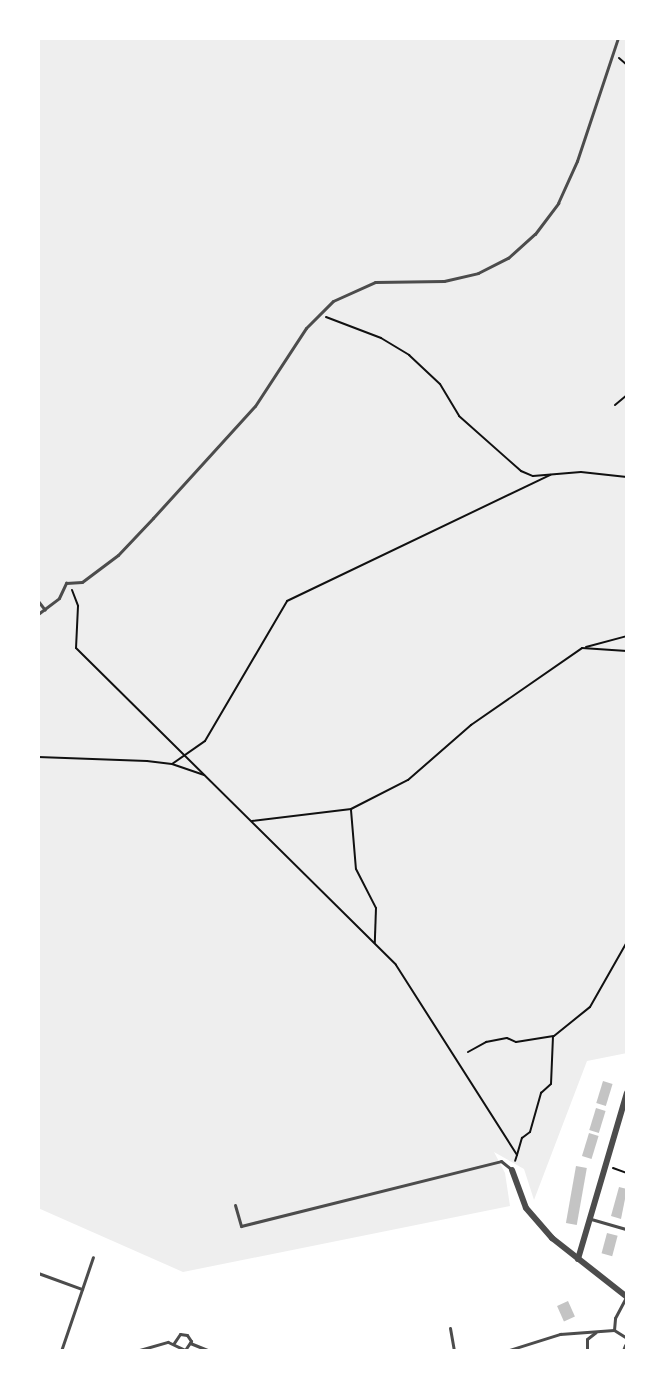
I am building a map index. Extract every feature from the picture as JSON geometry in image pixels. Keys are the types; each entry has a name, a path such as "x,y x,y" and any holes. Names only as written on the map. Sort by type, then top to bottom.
{"street":[{"path":"578,1259 624,1116 627,1093"},
{"path":"512,1170 526,1208 552,1238 627,1297"}],"lane":[{"path":"38,614 59,598 66,583 82,582 118,555 153,518 255,406 282,361 317,315 351,290 375,282 444,281 478,273 508,258 535,234 558,203 577,161 618,38"},
{"path":"38,601 45,610"},
{"path":"235,1205 241,1226 501,1161 512,1170"},
{"path":"591,1219 627,1229"},
{"path":"61,1351 93,1257"},
{"path":"38,1273 82,1289"},
{"path":"614,1330 615,1318 627,1297"},
{"path":"450,1328 454,1351"},
{"path":"587,1351 587,1339 599,1330"},
{"path":"506,1351 560,1334 614,1330 627,1338"},
{"path":"174,1343 176,1336 183,1334 190,1343 210,1351"},
{"path":"136,1351 168,1342 174,1343 180,1351 190,1343"}],"path":[{"path":"613,53 627,65"},
{"path":"317,315 381,338 409,355 440,384 459,416 521,471 533,476 581,472 627,477"},
{"path":"615,405 627,395"},
{"path":"172,764 205,741 287,601 550,475"},
{"path":"66,583 74,591 78,606 76,648 396,965 517,1155"},
{"path":"251,821 351,809 408,780 471,725 582,648 627,636"},
{"path":"582,648 627,651"},
{"path":"38,757 172,764 205,775"},
{"path":"351,809 356,869 376,908 375,945"},
{"path":"468,1052 486,1042 507,1038 516,1042 554,1036 590,1007 627,942"},
{"path":"512,1170 522,1138 530,1132 541,1093 551,1084 554,1036"},
{"path":"608,1166 627,1173"}],"shaded area":[{"path":"38,38 627,38 627,1053 587,1061 534,1200 524,1169 494,1152 505,1173 510,1206 183,1272 38,1208"}],"building":[{"path":"603,1081 613,1084 606,1106 596,1103"},
{"path":"596,1108 606,1111 599,1133 589,1130"},
{"path":"589,1133 599,1136 592,1159 582,1156"},
{"path":"576,1166 587,1168 577,1225 566,1223"},
{"path":"619,1187 627,1189 621,1219 611,1216"},
{"path":"607,1233 618,1236 612,1256 602,1253"},
{"path":"568,1301 575,1317 564,1321 557,1306"}]}
